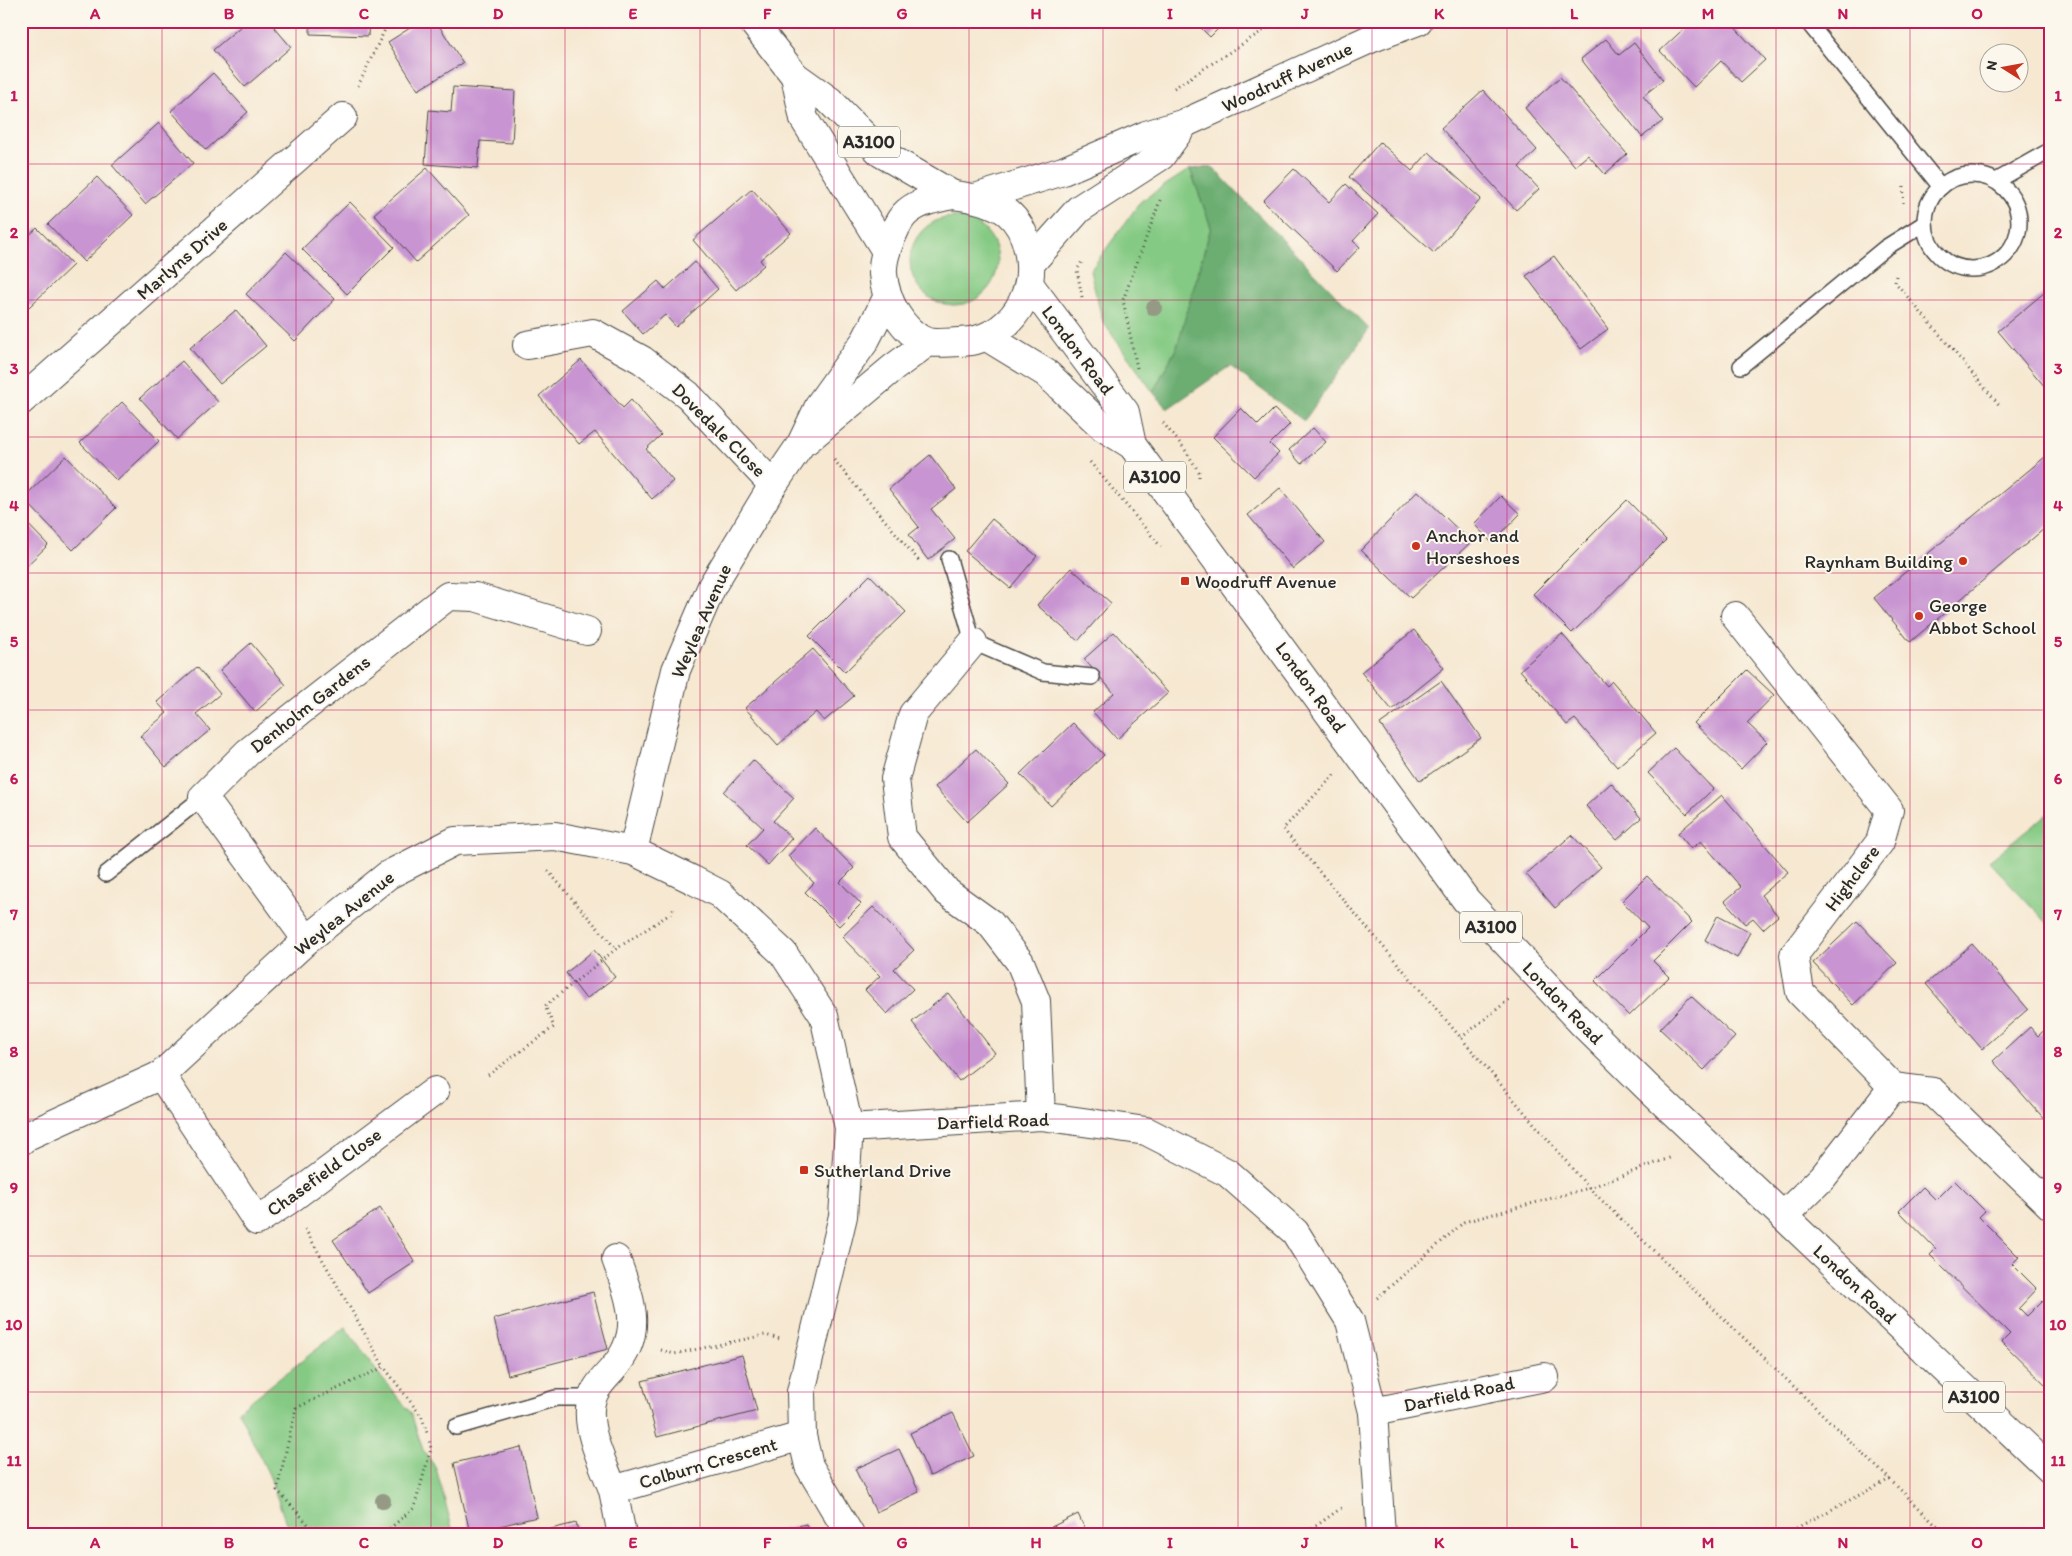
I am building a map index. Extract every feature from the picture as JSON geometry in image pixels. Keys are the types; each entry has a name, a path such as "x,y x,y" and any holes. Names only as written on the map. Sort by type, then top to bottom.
{"street":[{"name":"A3100","path":"752,21 795,76 830,101 881,153 964,197"},
{"name":"Woodruff Avenue","path":"964,197 1063,171 1146,135 1186,123 1370,39 1418,21"},
{"name":"A3100","path":"795,76 804,119 886,251"},
{"name":"Marlyns Drive","path":"21,401 344,117"},
{"name":"Woodruff Avenue","path":"1030,273 1079,209 1161,156 1186,123"},
{"path":"964,197 1006,212 1018,226 1025,241 1030,273 1022,305 1007,324 987,337 964,343 928,342 904,324 898,317 888,296 883,274 886,251 895,230 906,212 928,200 964,197"},
{"name":"London Road","path":"1030,273 1125,412 1132,445"},
{"name":"Weylea Avenue","path":"23,1136 161,1075 307,940 388,875 455,840 555,836 633,851 676,670 712,586 773,485 801,444 820,404 865,341 888,296"},
{"name":"Dovedale Close","path":"527,345 593,333 642,360 688,395 773,485"},
{"name":"London Road","path":"987,337 1046,373 1103,427 1132,445 1466,900 1538,977 1587,1029 1709,1147 2051,1470"},
{"name":"Weylea Avenue","path":"801,444 823,428 893,368 928,342"},
{"name":"Denholm Gardens","path":"203,797 248,752 448,596 475,597 586,631"},
{"name":"Highclere","path":"1735,616 1889,810 1880,842 1794,955 1800,992 1893,1088"},
{"path":"973,642 913,714 895,779 902,838 947,892 990,923 1020,962 1036,1000 1041,1116"},
{"path":"203,797 307,940"},
{"path":"633,851 720,894 783,953 824,1016 849,1128 843,1216 801,1392 802,1436 809,1466 850,1535"},
{"name":"Chasefield Close","path":"161,1075 257,1221 289,1200 435,1091"},
{"path":"1783,1216 1823,1177 1893,1088 1933,1092 2051,1206"},
{"name":"Darfield Road","path":"849,1128 1041,1116 1146,1131 1228,1173 1295,1232 1350,1321 1373,1412 1381,1535"},
{"path":"592,1398 596,1388 616,1365 632,1335 632,1301 616,1259"},
{"name":"Darfield Road","path":"1373,1412 1545,1377"},
{"name":"Colburn Crescent","path":"592,1398 590,1409 591,1422 613,1490 622,1535"},
{"name":"Colburn Crescent","path":"613,1490 802,1436"}],"lane":[{"path":"1807,21 1941,187"},
{"path":"1996,181 2051,150"},
{"path":"1968,175 1980,176 1996,181 2010,194 2016,205 2019,227 2011,249 2003,258 1982,268 1969,269 1950,263 1939,255 1932,246 1925,223 1931,200 1941,187 1957,178 1968,175"},
{"path":"1741,366 1885,248 1925,223"},
{"path":"949,559 973,642 1043,672 1092,677"},
{"path":"106,874 203,797"},
{"path":"456,1427 556,1398 592,1398"}],"path":[{"path":"344,117 389,21"},
{"path":"1910,149 1904,181 1895,282 2001,407"},
{"path":"1138,372 1124,300 1164,190"},
{"path":"1084,256 1077,270 1084,303"},
{"path":"1161,420 1184,448"},
{"path":"831,456 934,578 953,576"},
{"path":"1088,459 1120,496"},
{"path":"1361,755 1336,773 1283,829 1589,1188 1947,1535"},
{"path":"519,837 616,950"},
{"path":"488,1075 554,1027 545,1006 616,950 670,914 694,880"},
{"path":"1461,1038 1538,977"},
{"path":"1350,1321 1464,1222 1589,1188 1668,1158 1709,1147"},
{"path":"289,1200 384,1367 422,1417 432,1449 414,1508 382,1535"},
{"path":"629,1342 674,1354 765,1335 812,1345"},
{"path":"318,1535 277,1490 296,1408 384,1367"},
{"path":"1783,1535 1890,1479"},
{"path":"1288,1535 1309,1531 1343,1506 1379,1500"},
{"path":"1792,1530 1796,1535"}],"green space":[{"path":"1212,167 1369,329 1304,421 1230,366 1167,409 1153,392 1177,347 1211,227 1190,169"},
{"path":"1190,169 1211,227 1177,347 1153,392 1103,322 1090,271 1141,201"},
{"path":"954,217 971,220 985,230 995,244 998,261 995,278 985,292 971,302 954,305 937,302 923,292 913,278 910,261 913,244 923,230 937,220"},
{"path":"2051,811 2051,927 1989,861"},
{"path":"345,1327 380,1376 411,1413 423,1450 436,1468 454,1535 290,1535 270,1477 238,1411"}],"building":[{"path":"247,21 269,21 291,47 245,87 213,50"},
{"path":"310,21 369,21 368,36 310,34"},
{"path":"421,21 436,21 463,63 418,90 388,42"},
{"path":"1194,21 1226,21 1210,37"},
{"path":"1692,21 1729,21 1765,60 1741,82 1721,61 1694,87 1660,51"},
{"path":"1606,39 1619,55 1634,43 1663,80 1643,96 1663,121 1642,137 1581,59"},
{"path":"213,73 248,112 206,150 171,111"},
{"path":"1560,77 1627,154 1605,174 1588,155 1575,166 1525,108"},
{"path":"453,87 515,91 512,143 480,141 478,168 425,164 429,110 451,112"},
{"path":"1483,90 1537,150 1519,167 1539,189 1516,210 1441,128"},
{"path":"159,123 193,163 145,204 112,165"},
{"path":"1380,142 1412,171 1429,152 1481,199 1434,253 1349,177"},
{"path":"427,168 469,215 416,262 374,214"},
{"path":"1294,169 1329,202 1346,184 1378,214 1353,241 1360,247 1337,271 1263,201"},
{"path":"97,177 133,215 84,262 48,224"},
{"path":"752,189 791,233 760,260 764,265 736,290 693,240"},
{"path":"350,202 394,247 347,294 302,249"},
{"path":"37,228 73,265 29,307 21,298 21,243"},
{"path":"286,252 335,299 295,341 246,294"},
{"path":"1554,256 1608,329 1581,349 1526,276"},
{"path":"695,262 718,289 676,327 665,315 643,334 623,311 658,281 665,289"},
{"path":"2051,287 2051,394 1998,331"},
{"path":"236,310 266,346 220,384 190,348"},
{"path":"581,360 623,408 631,400 661,435 646,449 673,481 652,499 595,432 579,444 539,396"},
{"path":"182,361 218,402 177,439 140,398"},
{"path":"122,402 159,441 117,481 80,443"},
{"path":"1241,408 1258,425 1274,409 1290,424 1270,444 1279,453 1254,477 1213,437"},
{"path":"1313,428 1326,442 1301,464 1289,450"},
{"name":"Raynham Building","path":"2051,452 2051,523 1910,642 1874,598"},
{"path":"930,455 956,489 931,509 955,539 928,560 909,535 919,527 889,489"},
{"path":"66,456 116,508 73,550 23,498"},
{"path":"1280,488 1325,542 1293,569 1248,515"},
{"name":"Anchor and Horseshoes","path":"1418,491 1471,542 1411,598 1361,550"},
{"path":"1501,496 1520,514 1492,543 1474,524"},
{"path":"1627,500 1666,540 1572,633 1533,594"},
{"path":"21,517 48,545 21,571"},
{"path":"992,519 1037,556 1010,588 965,551"},
{"path":"1071,568 1111,603 1078,641 1037,605"},
{"path":"870,575 906,612 845,672 809,636"},
{"path":"1414,630 1444,668 1392,710 1361,672"},
{"path":"1114,632 1168,693 1117,739 1093,712 1114,693 1084,659"},
{"path":"1562,634 1607,686 1612,681 1656,733 1617,767 1575,719 1567,725 1520,670"},
{"path":"251,643 286,685 255,712 220,670"},
{"path":"813,649 854,696 824,721 816,712 778,745 745,708"},
{"path":"197,667 220,694 196,714 210,730 166,767 140,736 167,713 157,702"},
{"path":"1747,670 1774,695 1747,723 1767,742 1741,769 1694,723"},
{"path":"1441,681 1481,738 1420,781 1380,724"},
{"path":"1073,723 1104,755 1051,806 1020,774"},
{"path":"1674,748 1713,789 1687,814 1648,773"},
{"path":"976,749 1009,784 967,822 935,787"},
{"path":"753,760 794,798 773,821 792,838 768,865 747,845 763,828 724,792"},
{"path":"1611,783 1641,818 1617,840 1586,806"},
{"path":"1722,795 1788,872 1761,895 1778,916 1763,929 1753,918 1745,924 1725,901 1741,887 1701,841 1691,849 1678,833"},
{"path":"815,828 854,868 840,882 861,904 839,926 805,892 814,883 788,856"},
{"path":"1572,835 1601,867 1555,908 1526,874"},
{"path":"1647,876 1692,922 1653,961 1669,977 1629,1016 1595,981 1648,928 1622,901"},
{"path":"873,907 914,950 894,969 913,989 887,1014 865,990 880,976 842,937"},
{"path":"1718,915 1750,932 1737,958 1705,940"},
{"path":"1857,921 1897,963 1853,1005 1813,963"},
{"path":"1972,944 2028,1009 1982,1049 1926,984"},
{"path":"594,950 615,977 586,999 566,973"},
{"path":"948,993 995,1053 959,1081 912,1022"},
{"path":"1691,996 1735,1037 1704,1070 1660,1029"},
{"path":"2051,1024 2051,1121 2048,1123 1993,1061 2030,1027 2038,1036"},
{"path":"1955,1181 1985,1211 1979,1217 2019,1257 2012,1264 2037,1289 2019,1308 2027,1316 2042,1301 2051,1309 2051,1390 2002,1342 2010,1334 1930,1255 1936,1249 1899,1211 1923,1187 1936,1200"},
{"path":"380,1208 415,1262 368,1293 333,1240"},
{"path":"593,1292 608,1349 508,1375 494,1319"},
{"path":"742,1355 757,1411 657,1437 642,1381"},
{"path":"953,1413 974,1456 930,1476 910,1433"},
{"path":"521,1447 537,1517 470,1533 454,1463"},
{"path":"899,1449 919,1492 876,1512 855,1469"},
{"path":"1078,1514 1088,1535 1035,1535"},
{"path":"576,1523 579,1535 530,1535 530,1534"},
{"path":"806,1524 809,1535 765,1535 765,1534"}],"place":[{"name":"Anchor and Horseshoes","path":"1416,546"},
{"name":"Raynham Building","path":"1963,561"},
{"name":"Woodruff Avenue","path":"1185,581"},
{"name":"George Abbot School","path":"1919,616"},
{"name":"Sutherland Drive","path":"804,1170"}]}
